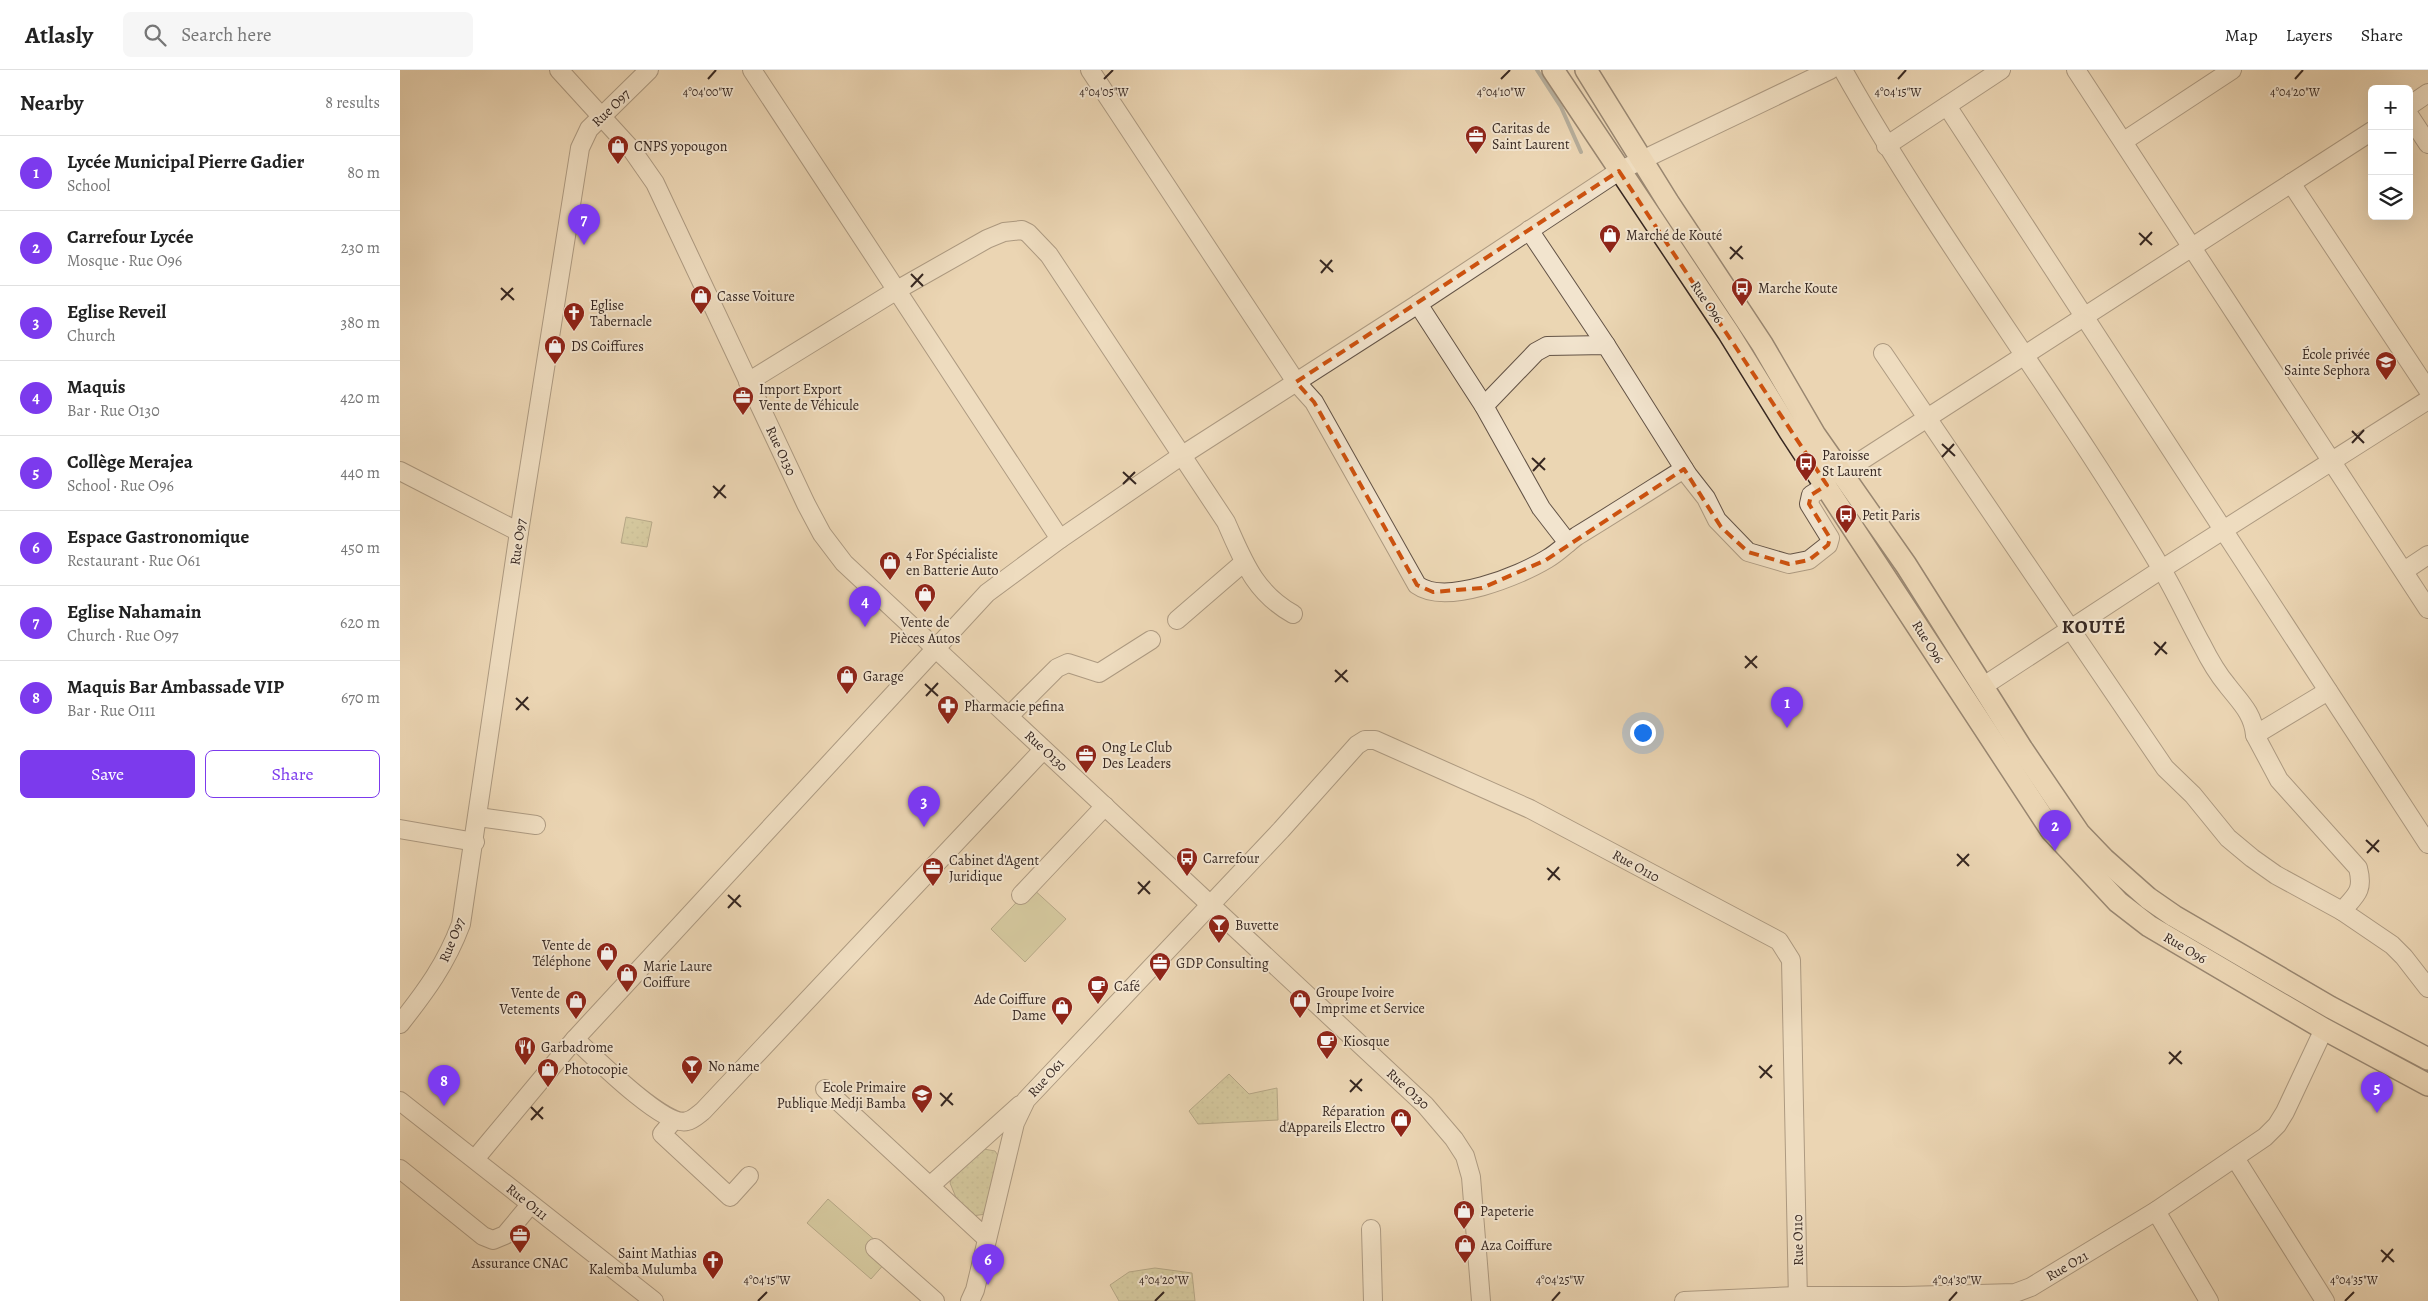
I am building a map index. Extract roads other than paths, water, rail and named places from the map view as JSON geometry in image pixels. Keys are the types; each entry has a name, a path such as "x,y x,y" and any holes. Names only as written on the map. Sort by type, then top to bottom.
{"main road":[{"name":"Rue O96","path":"1553,70 1728,332 1834,479 1906,565 1982,687 2079,833 2104,860 2148,898 2330,1008 2428,1059"},
{"name":"Rue O96","path":"1586,70 1641,159 1762,344 1816,435 1834,479 2032,803 2051,830 2118,902 2148,926 2324,1029 2428,1085"}],"street":[{"name":"Rue O130","path":"558,70 632,150 655,183 806,504 822,534 844,563 1425,1105 1454,1139 1465,1156 1471,1177 1481,1301"},
{"name":"Rue O97","path":"400,1024 431,985 450,954 461,924 519,532 580,148 589,129 650,70"},
{"path":"752,70 1060,538"},
{"path":"1090,70 1296,382 1314,402 1417,585 1424,590 1432,592 1485,587 1546,560 1568,543 1684,469"},
{"path":"475,1159 575,1039 987,593 1060,538 1181,456 1418,304 1619,171 1830,70"},
{"path":"1843,70 1886,146 2026,356 2162,569 2215,668 2249,712 2254,722 2255,735 2279,780 2358,868 2361,882 2360,891 2342,911"},
{"path":"1886,146 2001,70"},
{"path":"2076,70 2428,609"},
{"path":"2124,141 2232,70"},
{"path":"2413,103 2428,93"},
{"path":"1947,106 2428,844"},
{"path":"2413,121 2428,144"},
{"path":"1529,230 1606,345 1684,469 1706,498 1722,527 1748,552 1789,564 1809,560 1828,545 1830,538 1809,504 1811,495 2368,133"},
{"path":"2291,183 2428,390"},
{"path":"748,382 897,290 987,239 1017,230 1028,233 1049,255 1226,522 1243,563 1265,594 1293,614"},
{"path":"1418,304 1484,406 1541,508 1568,543"},
{"path":"1484,406 1536,352 1546,346 1569,344 1606,345"},
{"path":"1883,353 2154,754 2193,795 2223,832 2276,875 2342,911 2392,945 2428,988"},
{"path":"1982,687 2224,529 2428,400"},
{"path":"400,471 519,532"},
{"path":"2404,571 2428,555"},
{"path":"1177,620 1243,563"},
{"path":"1009,716 1057,668 1068,663 1099,673 1151,640"},
{"path":"2255,735 2328,692"},
{"name":"Rue O110","path":"1210,904 1281,830 1357,745 1365,740 1375,740 1530,809 1779,941 1791,960 1798,1298"},
{"path":"575,1039 654,1110 673,1121 687,1122 703,1110 1044,750"},
{"path":"1021,896 1104,806"},
{"path":"478,817 536,825"},
{"path":"400,829 474,842"},
{"name":"Rue O61","path":"971,1300 1015,1123 1026,1100 1210,904"},
{"name":"Rue O21","path":"1684,1301 2015,1292 2031,1287 2156,1212 2265,1137 2277,1125 2324,1029"},
{"path":"825,1089 931,1185 987,1239"},
{"path":"931,1185 1026,1100"},
{"name":"Rue O111","path":"400,1101 654,1301"},
{"path":"673,1121 662,1134 730,1197 749,1176"},
{"path":"2235,1158 2325,1301"},
{"path":"400,1169 483,1236 493,1240 505,1234 530,1205"},
{"path":"2156,1212 2209,1301"},
{"path":"1371,1228 1373,1301"},
{"path":"875,1248 935,1301"}],"waterway":[{"path":"1537,70 1561,107 1581,152"}],"place":[{"name":"Caritas de Saint Laurent","path":"1476,155"},
{"name":"CNPS yopougon","path":"618,165"},
{"name":"Eglise Nahamain","path":"584,245"},
{"name":"Marché de Kouté","path":"1610,254"},
{"name":"Marche Koute","path":"1742,307"},
{"name":"Casse Voiture","path":"701,315"},
{"name":"Eglise Tabernacle","path":"574,332"},
{"name":"DS Coiffures","path":"555,365"},
{"name":"École privée Sainte Sephora","path":"2386,381"},
{"name":"Import Export Vente de Véhicule","path":"743,416"},
{"name":"Paroisse St Laurent","path":"1806,482"},
{"name":"Petit Paris","path":"1846,534"},
{"name":"4 For Spécialiste en Batterie Auto","path":"890,581"},
{"name":"Vente de Pièces Autos","path":"925,613"},
{"name":"Maquis","path":"865,627"},
{"name":"Garage","path":"847,695"},
{"name":"Pharmacie pefina","path":"948,725"},
{"name":"Lycée Municipal Pierre Gadier","path":"1787,728"},
{"name":"Ong Le Club Des Leaders","path":"1086,774"},
{"name":"Eglise Reveil","path":"924,827"},
{"name":"Carrefour Lycée","path":"2055,851"},
{"name":"Carrefour","path":"1187,877"},
{"name":"Cabinet d'Agent Juridique","path":"933,887"},
{"name":"Buvette","path":"1219,944"},
{"name":"Vente de Téléphone","path":"607,972"},
{"name":"GDP Consulting","path":"1160,982"},
{"name":"Marie Laure Coiffure","path":"627,993"},
{"name":"Café","path":"1098,1005"},
{"name":"Groupe Ivoire Imprime et Service","path":"1300,1019"},
{"name":"Vente de Vetements","path":"576,1020"},
{"name":"Ade Coiffure Dame","path":"1062,1026"},
{"name":"Kiosque","path":"1327,1060"},
{"name":"Garbadrome","path":"525,1066"},
{"name":"No name","path":"692,1085"},
{"name":"Photocopie","path":"548,1088"},
{"name":"Maquis Bar Ambassade VIP","path":"444,1106"},
{"name":"Collège Merajea","path":"2377,1113"},
{"name":"Ecole Primaire Publique Medji Bamba","path":"922,1114"},
{"name":"Réparation d'Appareils Electro","path":"1401,1138"},
{"name":"Papeterie","path":"1464,1230"},
{"name":"Assurance CNAC","path":"520,1254"},
{"name":"Aza Coiffure","path":"1465,1264"},
{"name":"Saint Mathias Kalemba Mulumba","path":"713,1280"},
{"name":"Espace Gastronomique","path":"988,1285"}],"district":[{"name":"KOUTÉ","path":"2094,627"}]}
